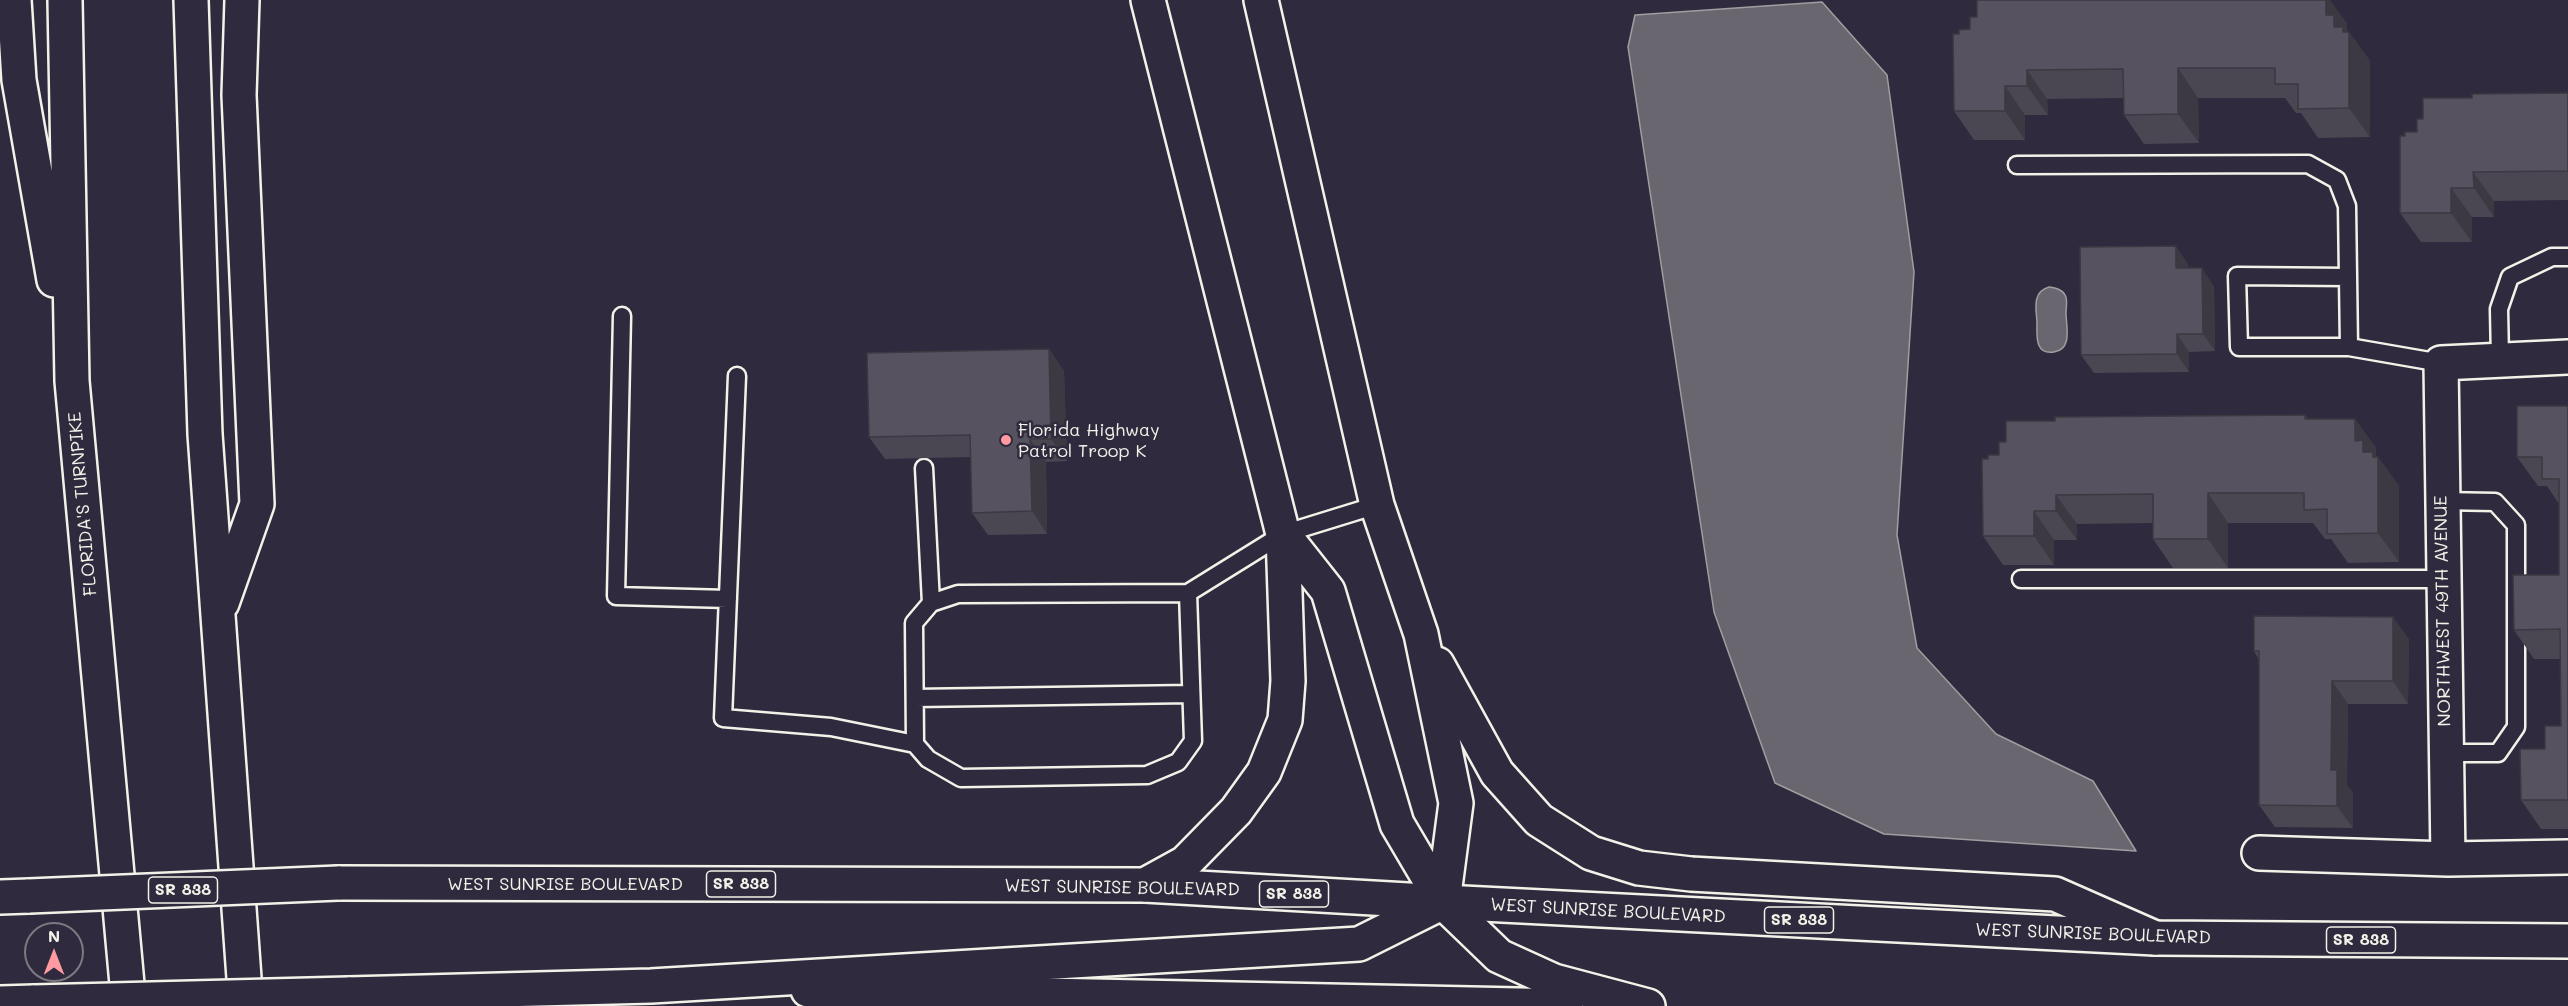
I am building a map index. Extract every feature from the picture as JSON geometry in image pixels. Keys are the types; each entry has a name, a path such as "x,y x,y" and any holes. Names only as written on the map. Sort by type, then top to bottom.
{"main road":[{"path":"14,0 19,80 72,381"},
{"name":"FLORIDA'S TURNPIKE","path":"65,0 72,381 129,1006"},
{"path":"191,0 205,434 246,1006"},
{"path":"218,616 258,504 239,95 242,0"},
{"path":"1145,885 1185,862 1236,811 1264,772 1285,720 1288,681 1283,534 1148,0"},
{"path":"1261,0 1377,505 1420,634 1456,803 1443,902"},
{"path":"2441,363 2568,357"},
{"name":"NORTHWEST 49TH AVENUE","path":"2441,363 2442,579 2448,859"},
{"path":"1283,534 1328,591 1397,824 1443,902 1499,956 1554,981 1648,1006"},
{"path":"1420,634 1497,773 1539,820 1592,853 1638,868 1691,874 2055,894 2155,938"},
{"path":"2259,853 2448,859 2568,857"},
{"name":"WEST SUNRISE BOULEVARD","path":"14,897 338,883 1145,885 2155,938 2568,941"},
{"path":"0,1003 651,986 1359,944 1443,902"},
{"path":"651,986 1566,1006"}],"lane":[{"path":"2017,165 2308,164 2337,180 2347,206 2349,347"},
{"path":"2500,359 2499,309 2510,278 2552,257 2568,257"},
{"path":"2348,277 2237,276 2239,347 2349,347 2441,363"},
{"path":"622,316 616,596 728,599"},
{"path":"737,376 723,718 831,727 915,744 928,759 961,778 1148,775 1178,762 1193,741 1188,593"},
{"path":"924,468 931,603"},
{"path":"2441,501 2495,502 2516,525 2516,727 2498,753 2445,753"},
{"path":"915,744 914,623 931,603 958,594 1188,593 1283,534 1377,505"},
{"path":"2021,579 2442,579"},
{"path":"915,698 1191,694"}],"shaded area":[{"path":"1822,2 1887,75 1914,272 1897,535 1917,648 1996,734 2093,781 2136,851 1884,834 1775,783 1714,612 1628,47 1635,15"},
{"path":"2049,287 2062,291 2067,301 2066,342 2060,350 2054,352 2043,350 2037,338 2036,301 2040,293"}],"building":[{"path":"1977,0 2326,0 2326,15 2334,15 2334,27 2343,27 2343,32 2349,32 2349,108 2298,109 2298,84 2275,84 2275,68 2178,68 2178,114 2124,115 2123,69 2027,70 2027,86 2005,86 2005,111 1954,111 1953,34 1959,34 1959,30 1970,29 1970,17 1977,17"},
{"path":"2568,93 2568,171 2473,172 2474,188 2451,188 2451,213 2400,213 2400,136 2405,136 2405,132 2417,132 2417,119 2423,119 2423,98 2472,98 2472,94"},
{"path":"2176,246 2176,268 2202,268 2203,334 2177,334 2177,354 2081,355 2080,247"},
{"path":"1049,349 1051,439 1030,439 1032,511 972,513 970,435 869,437 867,353"},
{"path":"2517,406 2568,406 2568,800 2521,800 2520,749 2545,749 2545,726 2561,726 2560,629 2514,630 2513,575 2559,575 2559,479 2542,479 2542,457 2517,457"},
{"path":"2305,415 2305,419 2355,419 2355,441 2363,440 2363,452 2373,452 2373,457 2378,457 2378,533 2327,534 2327,509 2304,510 2304,493 2208,493 2208,539 2153,539 2153,494 2056,495 2056,511 2034,511 2034,536 1983,536 1982,459 1988,459 1988,455 1999,455 1999,442 2006,442 2006,421 2055,421 2055,417"},
{"path":"2254,616 2393,617 2393,681 2332,681 2331,770 2337,770 2337,806 2259,805 2259,651 2254,651"}],"place":[{"name":"Florida Highway Patrol Troop K","path":"1006,440"}]}
